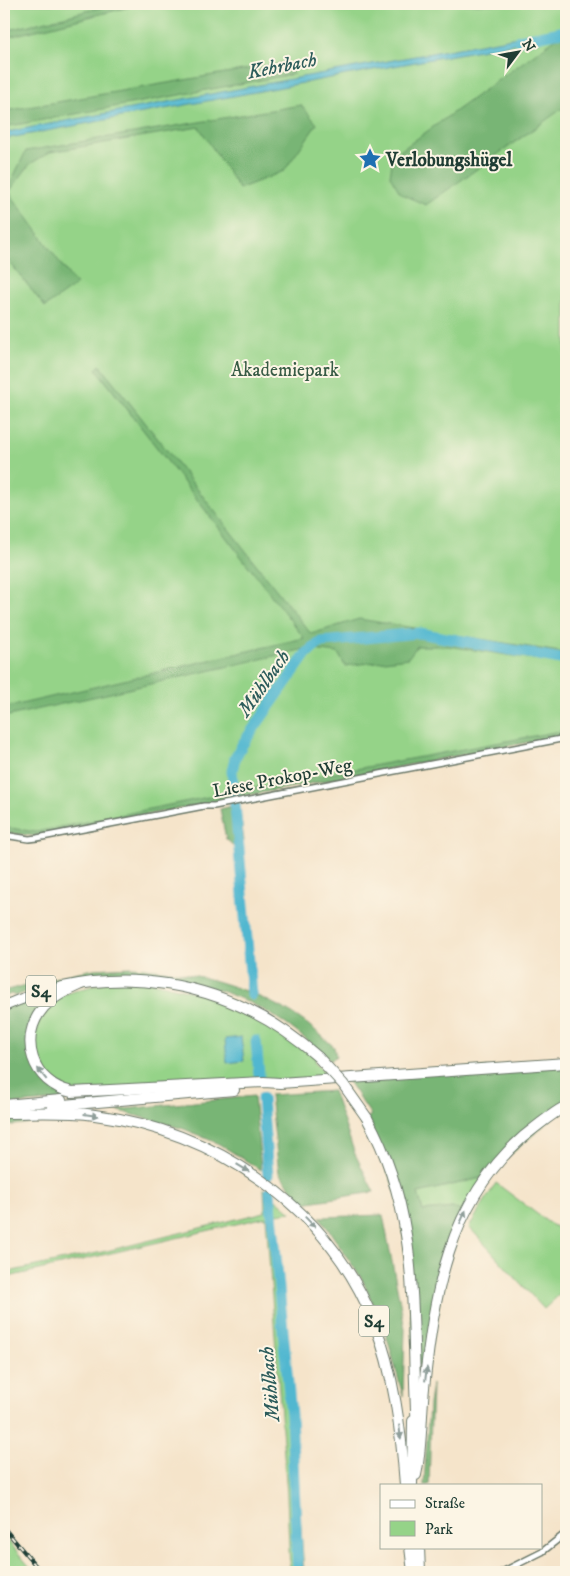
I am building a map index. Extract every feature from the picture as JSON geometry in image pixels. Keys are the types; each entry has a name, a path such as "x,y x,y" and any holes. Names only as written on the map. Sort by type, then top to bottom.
{"highway":[{"name":"S4","path":"4,1006 50,989 109,981 141,981 168,984 209,993 242,1006 276,1025 318,1057 343,1084 367,1118 382,1149 393,1176 401,1206 408,1245 414,1325 417,1480"},
{"path":"81,984 48,1003 40,1012 33,1027 31,1045 34,1064 42,1076 53,1085 65,1091 79,1093 219,1084 280,1083 566,1063"},
{"path":"4,1112 265,1088 280,1083"},
{"path":"4,1105 219,1084"},
{"path":"417,1480 430,1339 439,1289 449,1249 465,1212 485,1178 514,1146 537,1126 566,1106"},
{"name":"S4","path":"4,1112 75,1113 103,1116 148,1126 210,1150 274,1188 310,1222 330,1246 354,1281 370,1314 386,1358 395,1399 405,1484"},
{"path":"412,1484 412,1428 415,1413"},
{"path":"412,1548 414,1572"},
{"path":"419,1548 420,1572"}],"street":[{"name":"Liese Prokop-Weg","path":"4,835 29,839 37,838 566,738"},
{"path":"502,1572 542,1552 566,1533"}],"green space":[{"name":"Akademiepark","path":"4,4 566,4 566,735 34,836 4,832"},
{"path":"112,4 141,4 4,38 4,31"},
{"path":"566,31 566,106 426,205 401,194 390,176 393,156"},
{"path":"283,63 294,74 10,126 5,111"},
{"path":"301,105 317,124 284,171 239,189 199,127 50,152 30,164 9,192 76,285 45,307 4,255 4,193 26,151"},
{"path":"100,365 311,634 359,619 566,653 566,664 448,646 417,646 408,658 345,666 338,653 305,649 4,717 4,708 304,638 96,369"},
{"path":"566,730 566,735 34,836 4,832 4,827 36,832 243,790"},
{"path":"239,804 244,841 240,846 235,847 226,839 220,809"},
{"path":"131,967 197,976 260,997 308,1024 334,1047 336,1056 331,1061 298,1033 262,1009 233,996 203,986 172,979 108,976 77,979 46,986 16,996 11,994 4,997 4,991 74,973 94,969"},
{"path":"109,981 149,981 230,1001 318,1057 314,1061 331,1078 72,1092 37,1069 33,1027 58,996"},
{"path":"50,989 58,996 33,1027 37,1069 72,1092 60,1100 4,1105 4,1006"},
{"path":"566,1063 566,1106 485,1177 418,1193 423,1211 453,1208 465,1212 449,1249 427,1366 415,1365 401,1206 367,1118 371,1115 345,1077"},
{"path":"333,1091 355,1154 374,1192 303,1203 279,1173 270,1095"},
{"path":"254,1096 261,1170 219,1144 184,1129 116,1110"},
{"path":"35,1115 96,1119 96,1123 63,1120 4,1126 4,1118"},
{"path":"485,1177 465,1212 453,1208 423,1211 418,1193"},
{"path":"496,1183 549,1223 566,1233 566,1301 559,1295 544,1309 469,1227"},
{"path":"264,1189 291,1212 276,1214 304,1572 290,1572 287,1494 266,1217 4,1278 4,1274 13,1271 107,1251 265,1212"},
{"path":"383,1215 405,1329 403,1396 387,1337 363,1281 320,1217"},
{"path":"432,1384 429,1484 424,1484"},
{"path":"4,1536 34,1572 4,1572"}],"water":[{"path":"539,33 528,41 4,139 4,133 17,130"},
{"path":"241,1037 244,1061 227,1063 225,1039"}],"waterway":[{"name":"Kehrbach","path":"519,40 566,31"},
{"name":"Mühlbach","path":"252,995 232,771 235,758 242,745 306,654 321,642 419,633 566,660"},
{"name":"Mühlbach","path":"256,1041 259,1075"},
{"name":"Mühlbach","path":"262,1098 268,1175"},
{"name":"Mühlbach","path":"270,1192 291,1415 298,1572"}],"railway":[{"path":"4,1528 41,1572"}],"place":[{"name":"Verlobungshügel","path":"370,159"}]}
